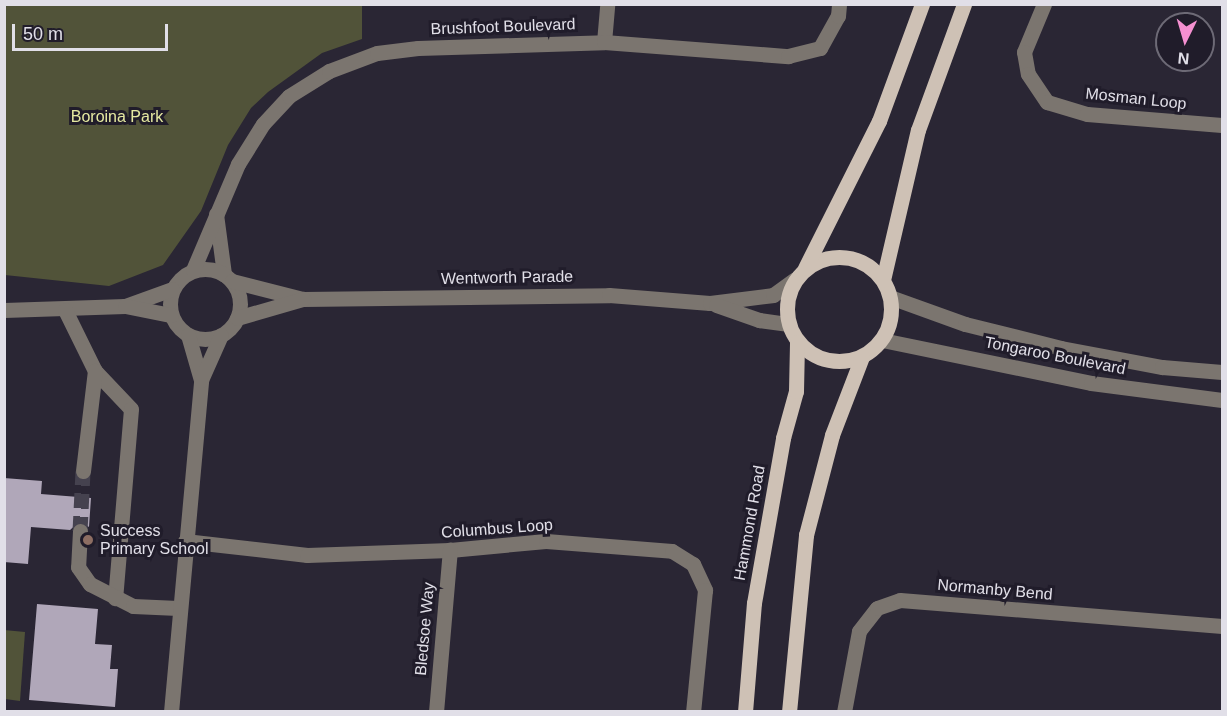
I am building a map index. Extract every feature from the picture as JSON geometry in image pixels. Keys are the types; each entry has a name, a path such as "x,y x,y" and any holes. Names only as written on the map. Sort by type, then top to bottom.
{"main road":[{"path":"794,280 805,268 879,121 922,4"},
{"path":"882,280 918,130 964,4"},
{"path":"789,711 806,535 832,435 862,357 882,340 891,315 890,297 882,280 864,263 846,257 827,258 805,268"},
{"name":"Hammond Road","path":"745,711 754,603 783,438 796,391 797,342 789,324 788,305 794,280"},
{"path":"797,342 814,356 833,362 862,357"}],"street":[{"path":"604,42 607,4"},
{"name":"Brushfoot Boulevard","path":"193,270 238,164 263,124 289,96 329,70 377,53 604,42 788,56 820,48 838,16 839,4"},
{"name":"Mosman Loop","path":"1044,4 1024,52 1028,74 1047,102 1087,114 1222,125"},
{"path":"171,711 178,608 201,380 221,335 237,318 240,299 228,278 216,214"},
{"path":"125,306 172,289 193,270 203,268 228,278"},
{"name":"Wentworth Parade","path":"228,278 303,298 609,295 710,303 773,296 794,280"},
{"path":"171,315 172,289"},
{"name":"Tongaroo Boulevard","path":"890,297 965,324 1061,348 1162,367 1222,372"},
{"name":"Wentworth Parade","path":"237,318 303,298"},
{"name":"Wentworth Parade","path":"710,303 759,320 789,324"},
{"path":"4,310 65,310 125,306 171,315 188,335 201,380"},
{"path":"65,310 96,371 131,409 115,598"},
{"path":"188,335 210,339 221,335"},
{"name":"Tongaroo Boulevard","path":"882,340 1092,383 1222,400"},
{"path":"83,471 96,371"},
{"path":"80,531 78,567 90,584 133,606 178,608"},
{"name":"Columbus Loop","path":"185,541 307,555 450,550 546,541 672,550 693,564 705,590 693,711"},
{"name":"Bledsoe Way","path":"436,711 450,550"},
{"name":"Normanby Bend","path":"844,711 860,631 877,608 900,600 1222,626"}],"green space":[{"name":"Boroina Park","path":"5,4 362,5 362,39 322,53 268,92 251,108 228,145 201,211 163,265 109,286 5,275"},
{"path":"4,630 25,632 20,701 5,699"}],"building":[{"path":"4,478 42,481 41,494 91,498 89,527 80,521 70,530 31,527 28,564 4,562"},
{"path":"37,604 98,609 95,644 112,645 110,669 118,669 115,707 29,700"}],"tunnel":[{"path":"80,531 83,471"}],"place":[{"name":"Success Primary School","path":"88,540"}]}
